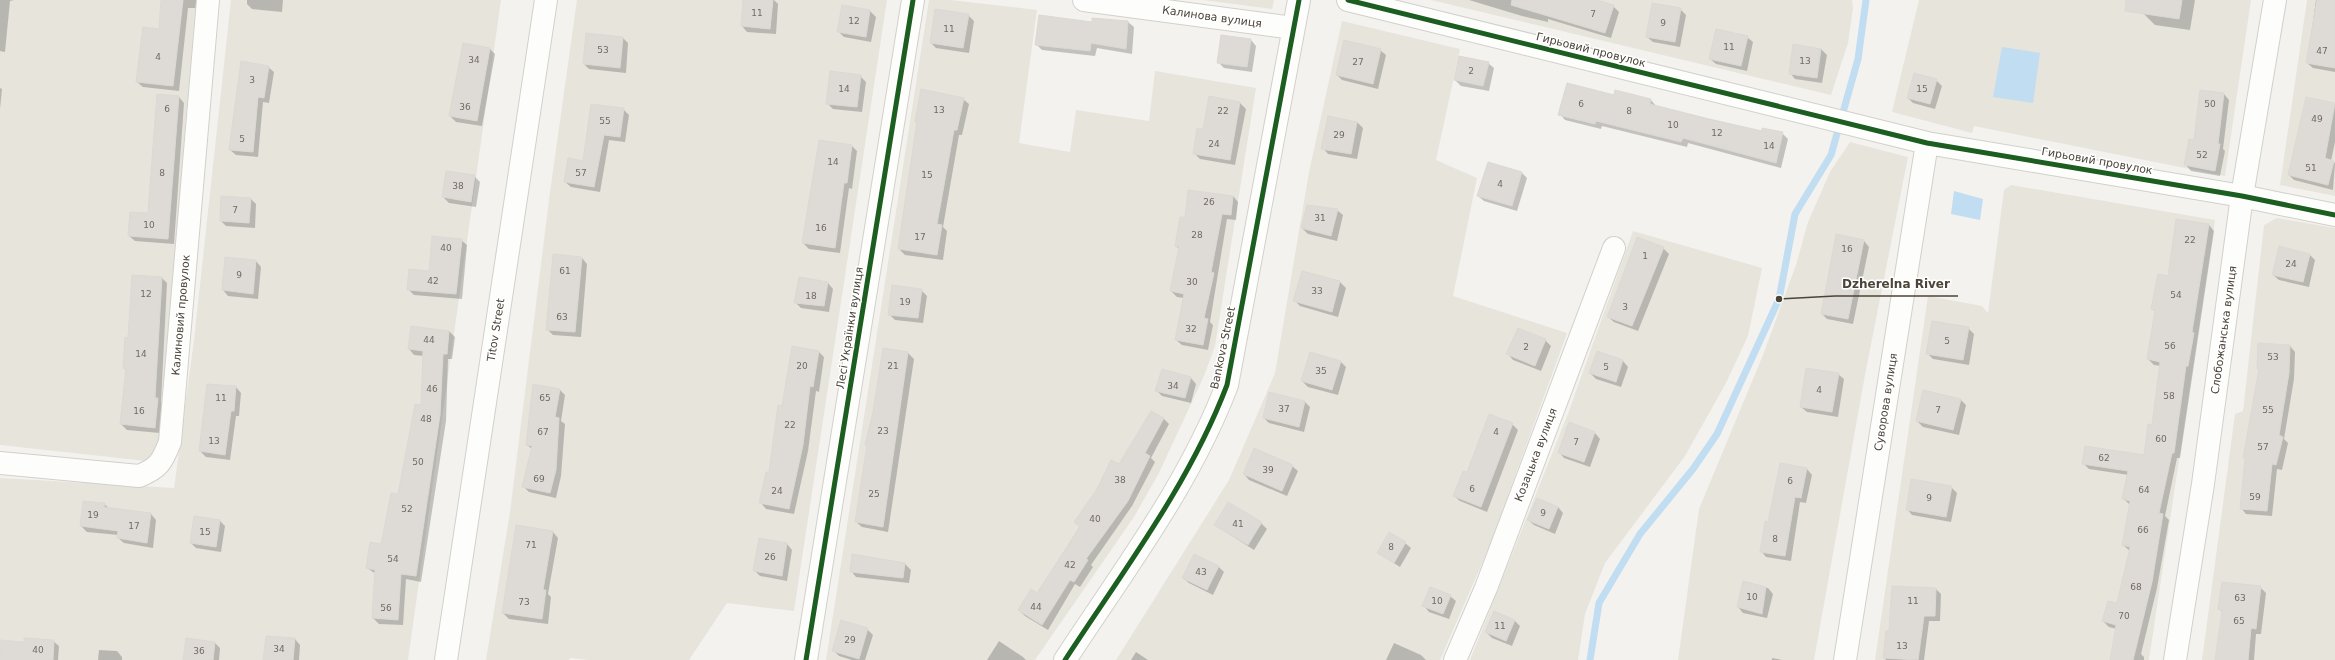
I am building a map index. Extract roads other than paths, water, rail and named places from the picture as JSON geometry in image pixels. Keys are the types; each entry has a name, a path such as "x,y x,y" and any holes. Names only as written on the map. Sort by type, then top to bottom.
{"street":[{"name":"Калиновий провулок","path":"0,463 139,476 154,470 165,456 170,442 208,0"},
{"name":"Titov Street","path":"446,660 546,0"},
{"name":"Лесі Українки вулиця","path":"806,660 913,0"},
{"name":"Калинова вулиця","path":"1084,0 1293,28"},
{"name":"Bankova Street","path":"1065,660 1186,475 1207,435 1227,385 1299,0"},
{"name":"Гирьовий провулок","path":"1348,0 1927,143 2242,196 2335,215"},
{"name":"Слобожанська вулиця","path":"2175,660 2202,484 2242,196 2275,0"},
{"name":"Суворова вулиця","path":"1845,660 1927,143"},
{"name":"Козацька вулиця","path":"1455,660 1486,588 1614,248"}],"water":[{"path":"2002,47 2040,53 2033,103 1993,97"},
{"path":"1954,191 1983,199 1980,220 1951,214"}],"waterway":[{"path":"1590,660 1599,603 1640,534 1693,469 1717,434 1779,299 1795,214 1831,155 1858,59 1866,0"}],"place":[{"name":"Dzherelna River","path":"1779,299"}]}
